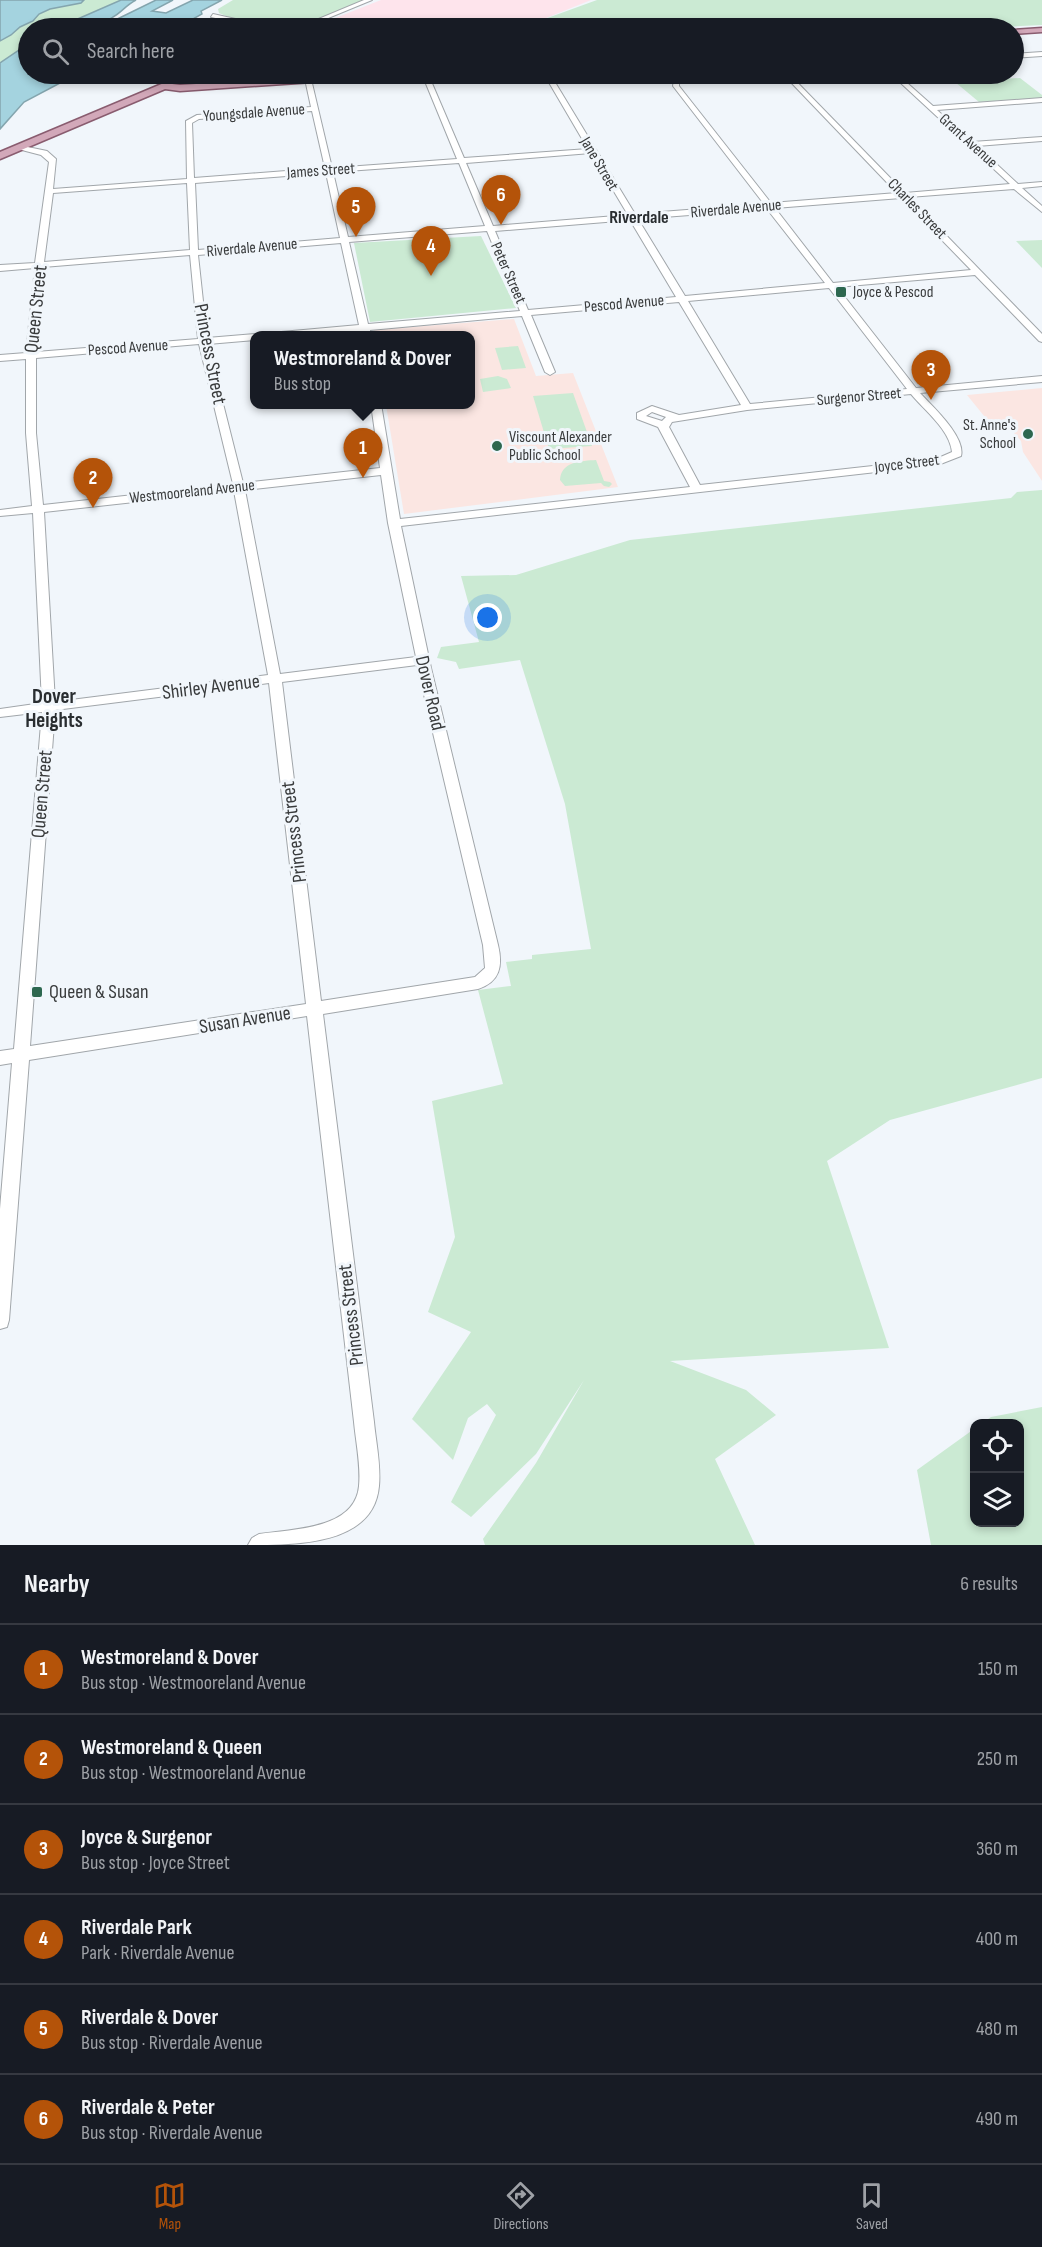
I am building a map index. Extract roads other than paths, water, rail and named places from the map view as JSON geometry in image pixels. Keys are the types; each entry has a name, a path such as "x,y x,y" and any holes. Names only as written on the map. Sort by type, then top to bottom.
{"main road":[{"path":"1024,31 1042,30"},
{"path":"0,156 164,86 180,88 237,84"}],"street":[{"path":"325,18 369,0"},
{"path":"213,16 222,18"},
{"path":"1024,55 1042,54"},
{"path":"164,86 169,84"},
{"path":"309,84 365,331"},
{"name":"Peter Street","path":"429,84 550,372"},
{"name":"Jane Street","path":"553,84 747,407"},
{"name":"Joyce Street","path":"394,523 938,462 957,454 957,445 949,433 914,392 769,207 676,84"},
{"name":"Charles Street","path":"798,84 1042,339"},
{"name":"Grant Avenue","path":"905,84 973,144 1042,210"},
{"path":"931,108 1042,100"},
{"name":"Youngsdale Avenue","path":"193,118 315,109"},
{"name":"Princess Street","path":"193,118 188,122 190,181 203,342 239,488 275,680 316,1009 364,1422 369,1488 367,1499 356,1518 346,1525 326,1533 259,1545"},
{"path":"973,144 1042,139"},
{"name":"Queen Street","path":"0,1320 49,707 38,509 31,432 31,355 35,296 51,191 52,159 42,152 21,147"},
{"name":"James Street","path":"51,191 591,151"},
{"name":"Riverdale Avenue","path":"0,268 1042,184"},
{"name":"Pescod Avenue","path":"365,331 526,313 979,273"},
{"name":"Pescod Avenue","path":"0,358 250,337"},
{"name":"Surgenor Street","path":"676,417 747,407 1042,379"},
{"name":"Dover Road","path":"377,409 394,523 422,660 488,935 494,968 489,978"},
{"path":"665,424 644,419 641,417 642,413 652,409 676,417"},
{"path":"676,417 669,419 663,426 696,488"},
{"name":"Westmooreland Avenue","path":"0,513 385,471"},
{"name":"Shirley Avenue","path":"0,713 422,660"},
{"name":"Susan Avenue","path":"0,1058 478,983 489,978"}],"water":[{"path":"0,0 84,0 81,3 50,9 36,18 18,18 18,29 0,41"},
{"path":"121,0 136,0 111,18 80,18"},
{"path":"156,0 173,0 152,11 166,13 193,0 222,0 201,11 202,14 195,18 119,18"},
{"path":"18,51 18,84 58,84 24,102 0,129 0,63"}],"place":[{"name":"Riverdale & Peter","path":"501,225"},
{"name":"Riverdale & Dover","path":"356,237"},
{"name":"Riverdale Park","path":"431,276"},
{"name":"Joyce & Pescod","path":"841,292"},
{"name":"Joyce & Surgenor","path":"931,400"},
{"name":"St. Anne's School","path":"1028,434"},
{"name":"Viscount Alexander Public School","path":"497,446"},
{"name":"Westmoreland & Dover","path":"363,478"},
{"name":"Westmoreland & Queen","path":"93,508"},
{"name":"Queen & Susan","path":"37,992"}],"district":[{"name":"Riverdale","path":"639,217"},
{"name":"Dover Heights","path":"54,708"}]}
